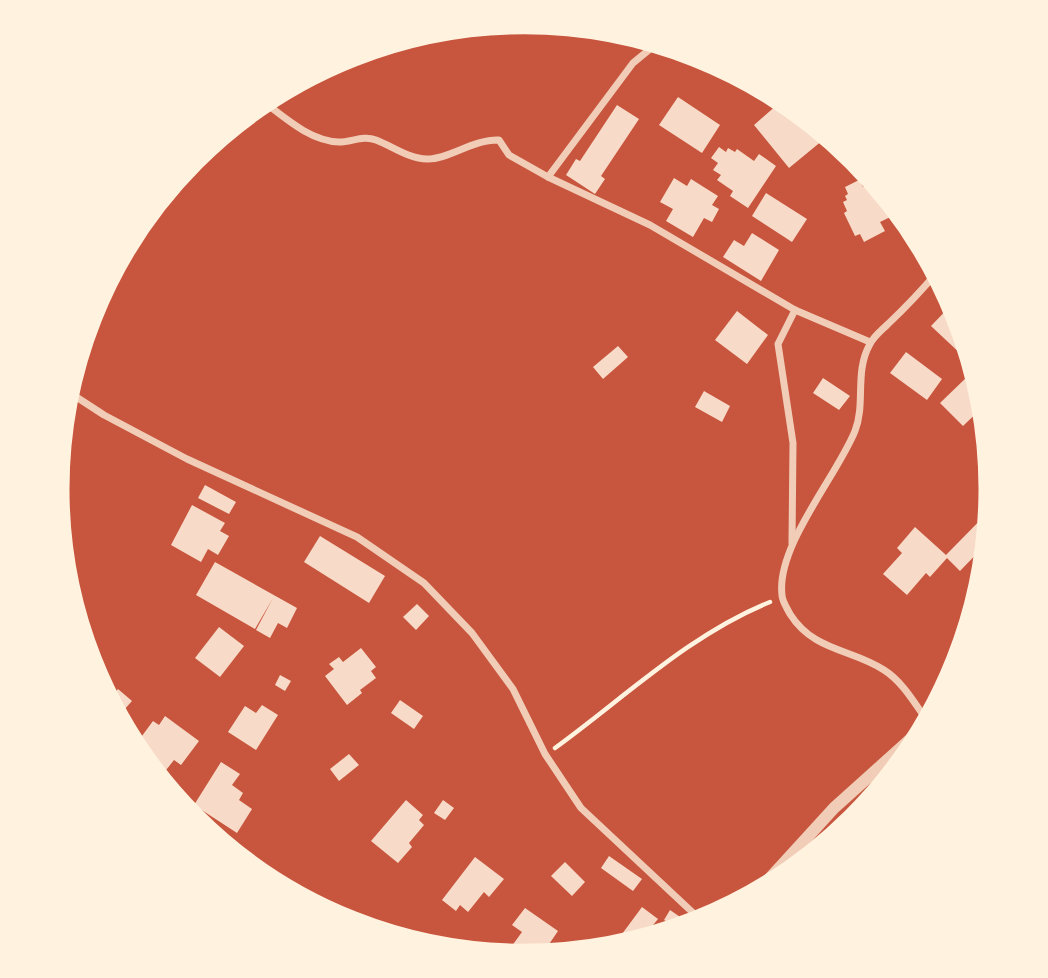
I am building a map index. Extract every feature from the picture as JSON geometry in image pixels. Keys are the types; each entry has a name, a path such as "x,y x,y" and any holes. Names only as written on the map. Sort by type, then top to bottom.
{"street":[{"path":"548,177 634,63 652,48"},
{"path":"270,106 308,133 324,140 341,142 361,138 373,139 416,158 429,160 488,140 499,140 509,155 548,177 650,225 794,310 870,342"},
{"path":"925,713 897,679 861,658 837,651 814,639 792,616 782,597 782,579 792,547 855,432 860,412 862,365 870,342 932,278"},
{"path":"792,547 793,443 778,344 794,310"},
{"path":"75,396 104,415 187,459 357,537 424,583 471,634 513,689 545,754 581,808 695,915"},
{"path":"773,875 834,808 908,741"}],"path":[{"path":"545,754 708,633 741,613 782,597"}],"building":[{"path":"678,97 720,125 702,153 659,125"},
{"path":"617,105 639,119 601,176 605,179 595,194 566,175 576,159 580,161"},
{"path":"776,105 823,140 789,168 754,125"},
{"path":"719,147 726,152 728,148 735,152 737,149 754,161 759,154 776,166 748,208 730,196 733,191 717,180 721,175 713,170 718,163 711,158"},
{"path":"674,178 687,186 691,179 718,196 712,205 719,209 712,222 704,218 693,237 666,221 673,209 660,202"},
{"path":"859,180 863,187 868,185 893,216 880,222 885,231 864,242 860,234 855,236 844,213 847,211 843,202 847,200 845,196 848,194 845,187"},
{"path":"766,193 807,219 792,242 752,216"},
{"path":"752,233 779,250 761,281 723,257 734,240 744,246"},
{"path":"947,310 964,357 931,326"},
{"path":"737,311 768,335 747,364 715,340"},
{"path":"618,346 628,357 603,379 593,367"},
{"path":"906,352 942,379 927,400 890,373"},
{"path":"969,375 976,413 963,426 940,403"},
{"path":"823,378 850,396 839,410 813,393"},
{"path":"704,391 730,406 722,422 695,407"},
{"path":"205,485 236,502 229,514 198,498"},
{"path":"192,505 225,523 220,531 229,536 218,555 208,549 201,562 171,545"},
{"path":"982,518 979,552 960,571 947,558 930,577 926,573 907,595 883,574 902,553 897,548 915,527 946,555"},
{"path":"320,536 385,576 369,603 304,562"},
{"path":"215,562 297,608 287,628 278,623 270,638 256,630 273,598 255,629 196,595"},
{"path":"417,604 429,616 416,630 403,617"},
{"path":"219,627 244,646 220,677 195,658"},
{"path":"361,648 376,667 371,671 376,678 360,690 362,693 347,705 325,676 334,669 329,664 339,657 343,662"},
{"path":"280,675 291,681 285,691 275,685"},
{"path":"118,689 132,701 122,712 113,694"},
{"path":"400,700 423,716 414,729 391,713"},
{"path":"262,705 278,715 256,750 228,732 245,706 256,713"},
{"path":"165,716 199,741 181,765 174,760 164,773 139,740 153,721 159,725"},
{"path":"349,754 359,765 339,781 330,769"},
{"path":"221,762 240,774 232,785 243,793 239,800 252,809 237,833 194,805"},
{"path":"406,800 423,815 419,820 424,825 409,843 412,847 398,863 371,841"},
{"path":"443,800 454,808 445,820 434,813"},
{"path":"609,856 642,879 633,891 601,868"},
{"path":"475,857 504,879 489,897 484,892 468,912 460,905 456,911 442,900"},
{"path":"565,862 585,882 572,896 551,876"},
{"path":"642,907 658,919 648,931 626,937 622,934"},
{"path":"525,908 558,931 547,947 511,948 522,932 512,925"},
{"path":"670,910 684,919 671,924 664,920"}]}
